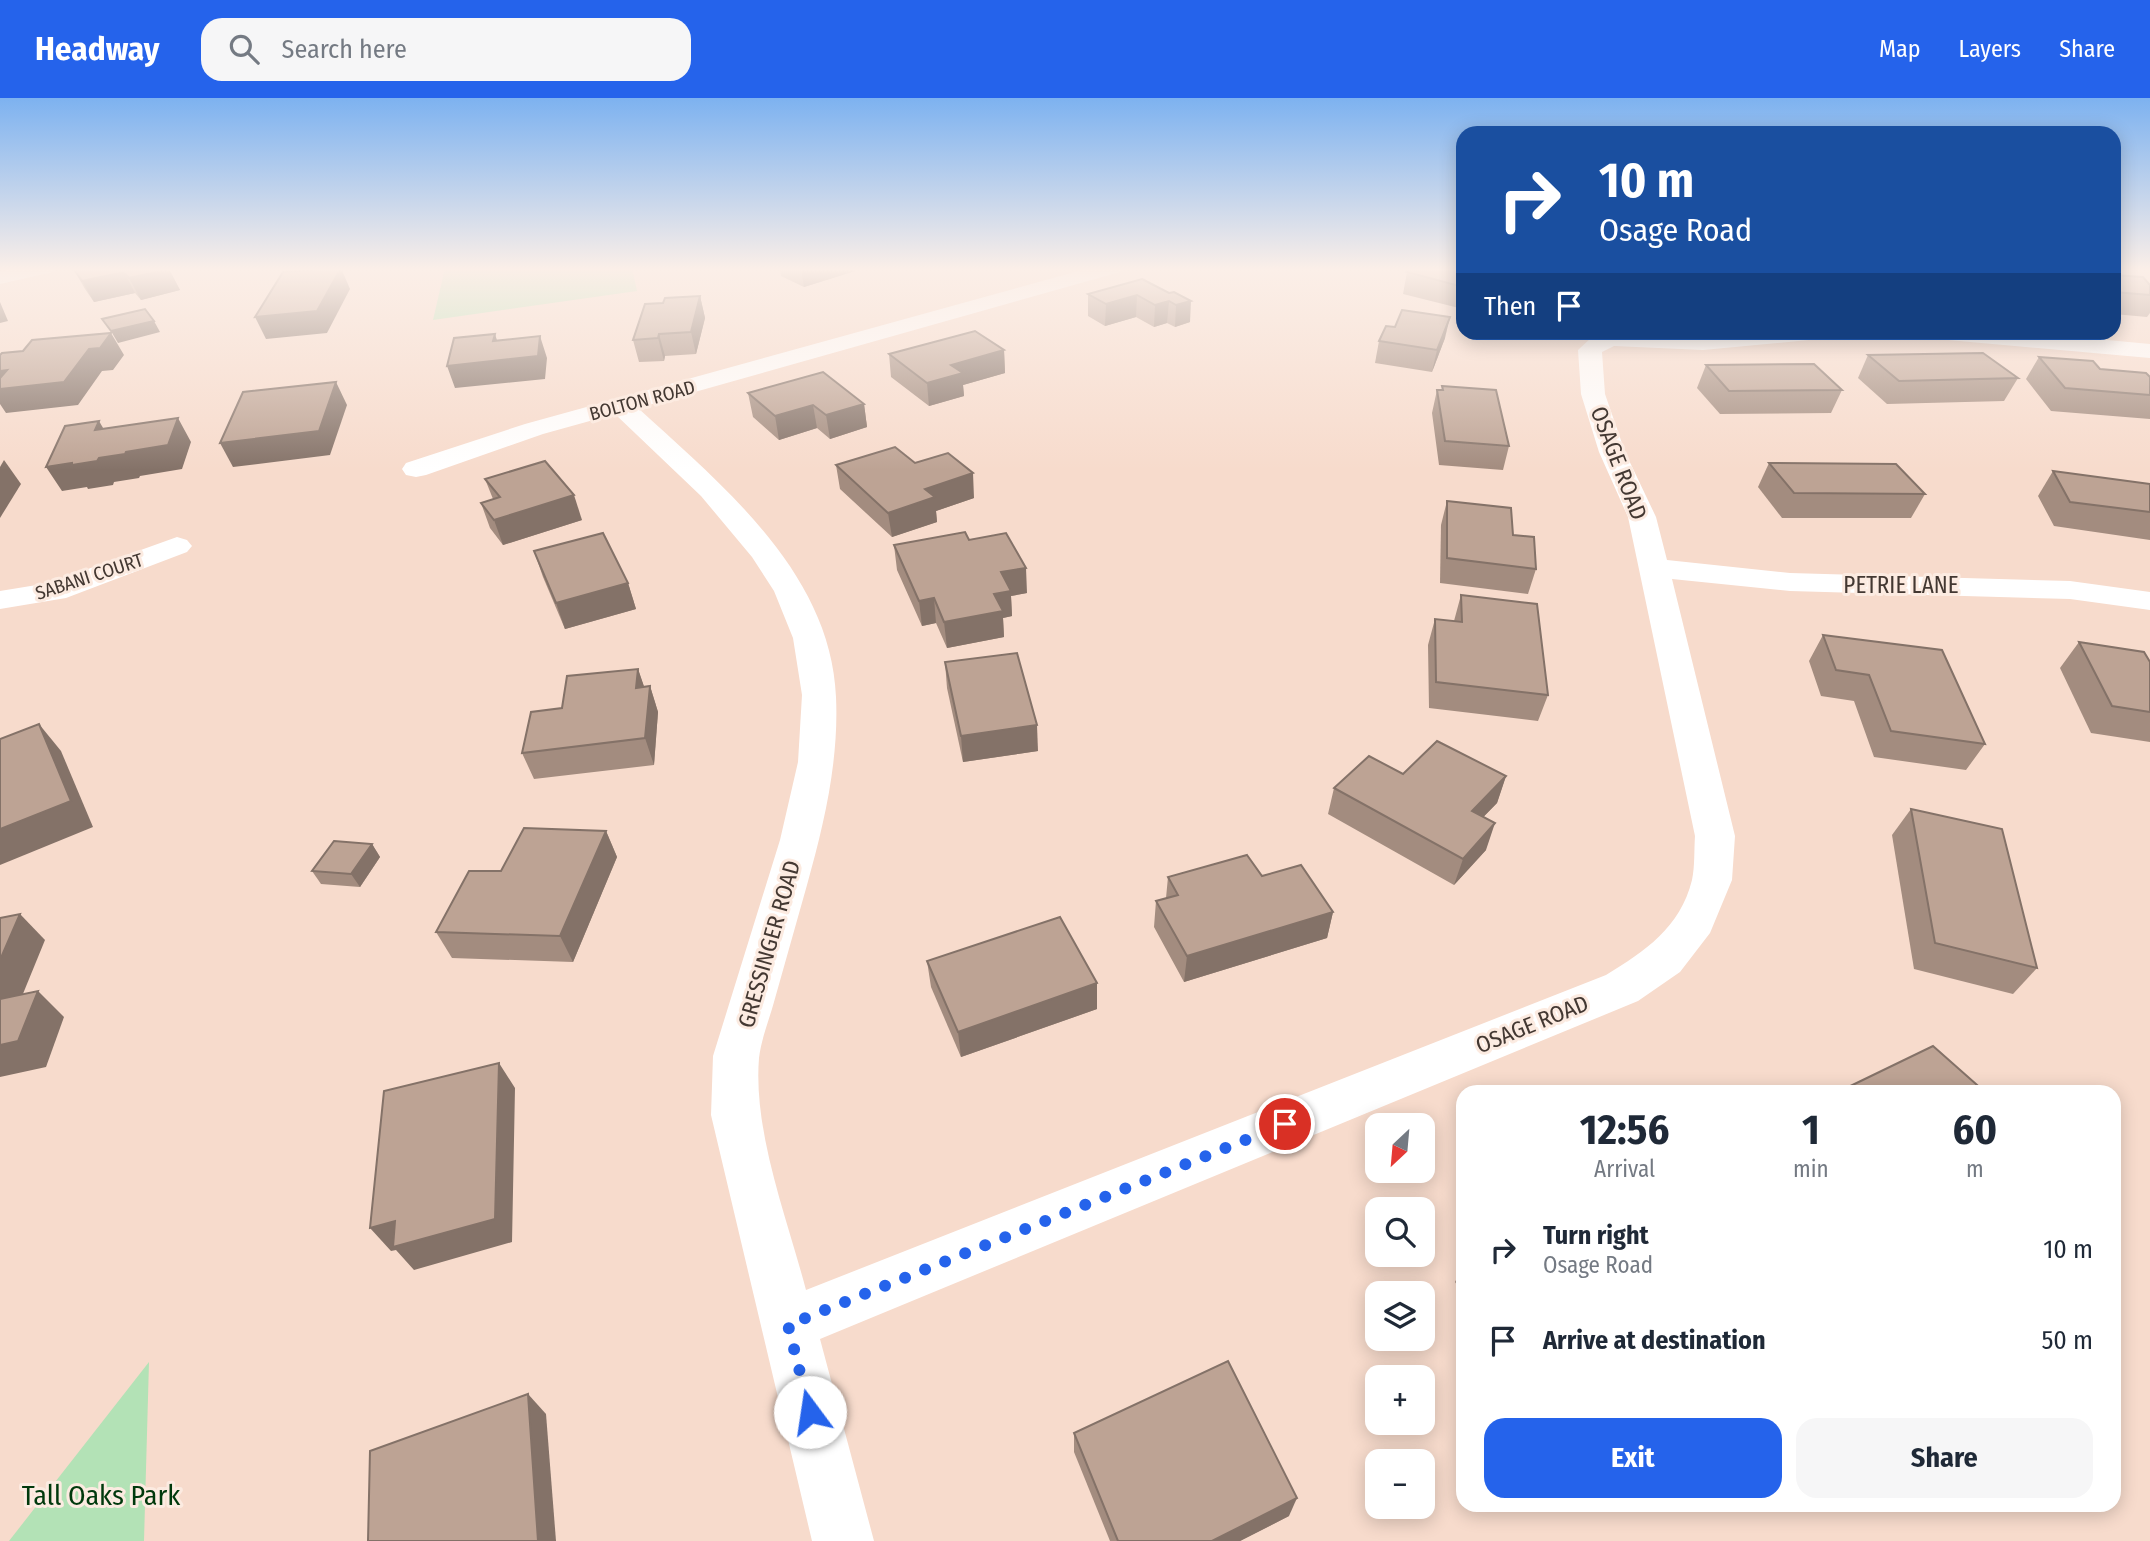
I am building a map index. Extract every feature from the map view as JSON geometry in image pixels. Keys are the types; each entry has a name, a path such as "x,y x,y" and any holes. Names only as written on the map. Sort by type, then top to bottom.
{"street":[{"name":"BOLTON ROAD","path":"416,470 534,429 873,335"},
{"name":"OSAGE ROAD","path":"788,1325 1622,988 1665,960 1695,922 1704,901 1712,880 1715,836 1642,517 1612,452 1593,394 1590,349 1600,342 1609,340"},
{"name":"OSAGE ROAD","path":"1655,340 1753,340"},
{"path":"2027,340 2150,351"},
{"name":"GRESSINGER ROAD","path":"621,406 711,489 764,552 790,591 809,638 819,695 816,762 800,840 736,1056 735,1115 843,1541"},
{"name":"SABANI COURT","path":"0,600 55,591 177,546"},
{"name":"PETRIE LANE","path":"1653,568 1790,582 2070,590 2150,601"}],"green space":[{"name":"Tall Oaks Park","path":"149,1362 144,1541 9,1541"}],"building":[{"path":"109,335 100,348 89,349 64,382 0,389 0,378 7,370 0,371 0,355 23,351 32,340"},
{"path":"495,335 493,341 540,336 538,356 447,366 454,338"},
{"path":"635,335 659,335 658,338 633,340"},
{"path":"959,335 982,335 1004,350 951,365 963,373 927,383 889,354"},
{"path":"1382,335 1443,335 1437,350 1379,341"},
{"path":"1983,353 2018,378 1899,381 1868,355"},
{"path":"2039,357 2093,361 2100,369 2146,373 2150,377 2150,395 2065,388"},
{"path":"1814,364 1842,390 1729,391 1706,365"},
{"path":"823,372 864,404 826,415 813,405 775,416 748,393"},
{"path":"336,382 319,431 220,443 243,392"},
{"path":"1442,386 1496,390 1509,446 1445,441 1437,390 1443,390"},
{"path":"178,418 168,445 99,458 97,461 46,467 65,426 99,421 95,430"},
{"path":"895,447 915,463 948,453 973,473 925,489 935,497 888,513 836,465"},
{"path":"545,461 574,495 494,520 481,503 500,497 485,479"},
{"path":"1769,463 1896,464 1925,494 1794,493"},
{"path":"2053,471 2150,484 2150,512 2070,502"},
{"path":"1447,501 1511,508 1513,535 1534,537 1536,569 1447,558"},
{"path":"965,532 969,540 1006,533 1026,568 1001,572 1011,591 994,594 1003,611 944,622 934,598 919,601 894,545"},
{"path":"603,533 628,583 556,603 534,551"},
{"path":"1461,595 1537,604 1548,695 1436,682 1435,619 1462,622"},
{"path":"1823,635 1942,650 1985,744 1891,731 1869,675 1836,670"},
{"path":"2079,642 2144,652 2150,662 2150,712 2112,706"},
{"path":"1017,653 1037,725 961,736 945,662"},
{"path":"638,669 636,688 650,686 645,738 522,753 531,712 562,708 567,676"},
{"path":"39,724 71,801 0,829 0,739"},
{"path":"1437,741 1506,776 1472,811 1495,823 1463,859 1334,788 1369,756 1403,774"},
{"path":"1911,809 2002,829 2037,968 1935,943"},
{"path":"524,828 606,831 560,936 436,932 469,871 501,871"},
{"path":"334,841 372,844 351,874 312,871"},
{"path":"1247,855 1262,876 1301,865 1333,912 1187,956 1156,901 1178,895 1168,877"},
{"path":"20,914 0,960 0,918"},
{"path":"1060,917 1097,983 958,1032 927,961"},
{"path":"38,991 18,1041 0,1045 0,999"},
{"path":"1933,1046 1977,1085 1852,1085"},
{"path":"499,1063 495,1219 393,1247 395,1221 370,1228 384,1091"},
{"path":"1228,1361 1297,1498 1212,1541 1118,1541 1074,1433"},
{"path":"528,1394 538,1541 368,1541 370,1451"}],"route":[{"path":"810,1412 788,1325 1285,1124"}]}
